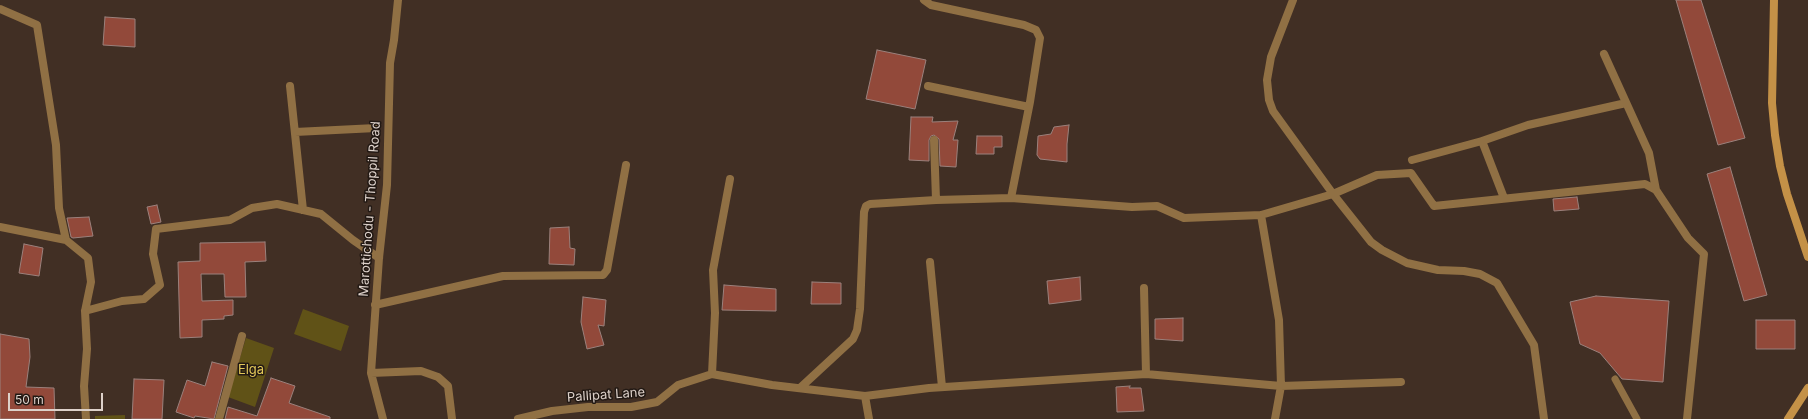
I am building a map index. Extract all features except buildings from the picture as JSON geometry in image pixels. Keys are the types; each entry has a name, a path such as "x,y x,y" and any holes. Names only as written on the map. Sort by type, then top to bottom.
{"main road":[{"path":"1774,0 1772,103 1775,135 1786,194 1808,256"},
{"path":"1788,419 1808,388"}],"street":[{"name":"Marottichodu - Thoppil Road","path":"383,419 371,373 379,258 387,185 390,63 398,0"},
{"path":"924,0 931,5 1024,25 1036,30 1040,38 1029,107 1011,198"},
{"path":"1293,0 1271,57 1267,80 1268,100 1273,111 1333,194 1371,242 1382,250 1407,263 1438,270 1464,271 1480,274 1497,283 1534,345 1544,419"},
{"path":"0,10 37,25 56,146 59,208 66,240"},
{"path":"1604,54 1649,153 1656,190 1688,238 1704,254 1687,419"},
{"path":"290,86 303,210"},
{"path":"928,86 1029,107"},
{"path":"1412,160 1482,142 1528,125 1626,103"},
{"path":"295,132 376,128"},
{"path":"934,140 936,200"},
{"path":"1482,142 1504,198"},
{"path":"375,305 503,276 602,275 607,270 626,165"},
{"path":"800,388 853,339 857,330 860,309 864,212 866,206 870,204 1011,198 1132,207 1157,206 1184,218 1262,215 1333,194 1377,175 1411,173 1434,206 1645,184 1656,190"},
{"path":"730,179 712,270 716,313 712,374 800,388 865,396 942,387 1146,374 1281,386 1401,382"},
{"path":"84,310 122,301 144,299 160,285 153,254 156,229 230,220 252,208 277,204 321,214 379,258"},
{"path":"1262,215 1279,320 1281,386 1276,419"},
{"path":"0,227 66,240 88,258 90,282 84,310 87,349 84,386 86,419"},
{"path":"930,262 942,387"},
{"path":"1144,288 1146,374"},
{"path":"219,419 242,336"},
{"path":"371,373 421,372 438,377 448,386 452,419"},
{"name":"Pallipat Lane","path":"518,419 552,411 588,407 631,407 657,402 678,385 712,374"},
{"path":"865,396 869,419"}],"lane":[{"path":"1615,379 1638,419"}],"green space":[{"path":"303,309 349,326 341,351 294,334"},
{"name":"Elga","path":"246,338 274,348 255,407 228,397"},
{"path":"125,415 125,419 95,419 95,416"}]}
